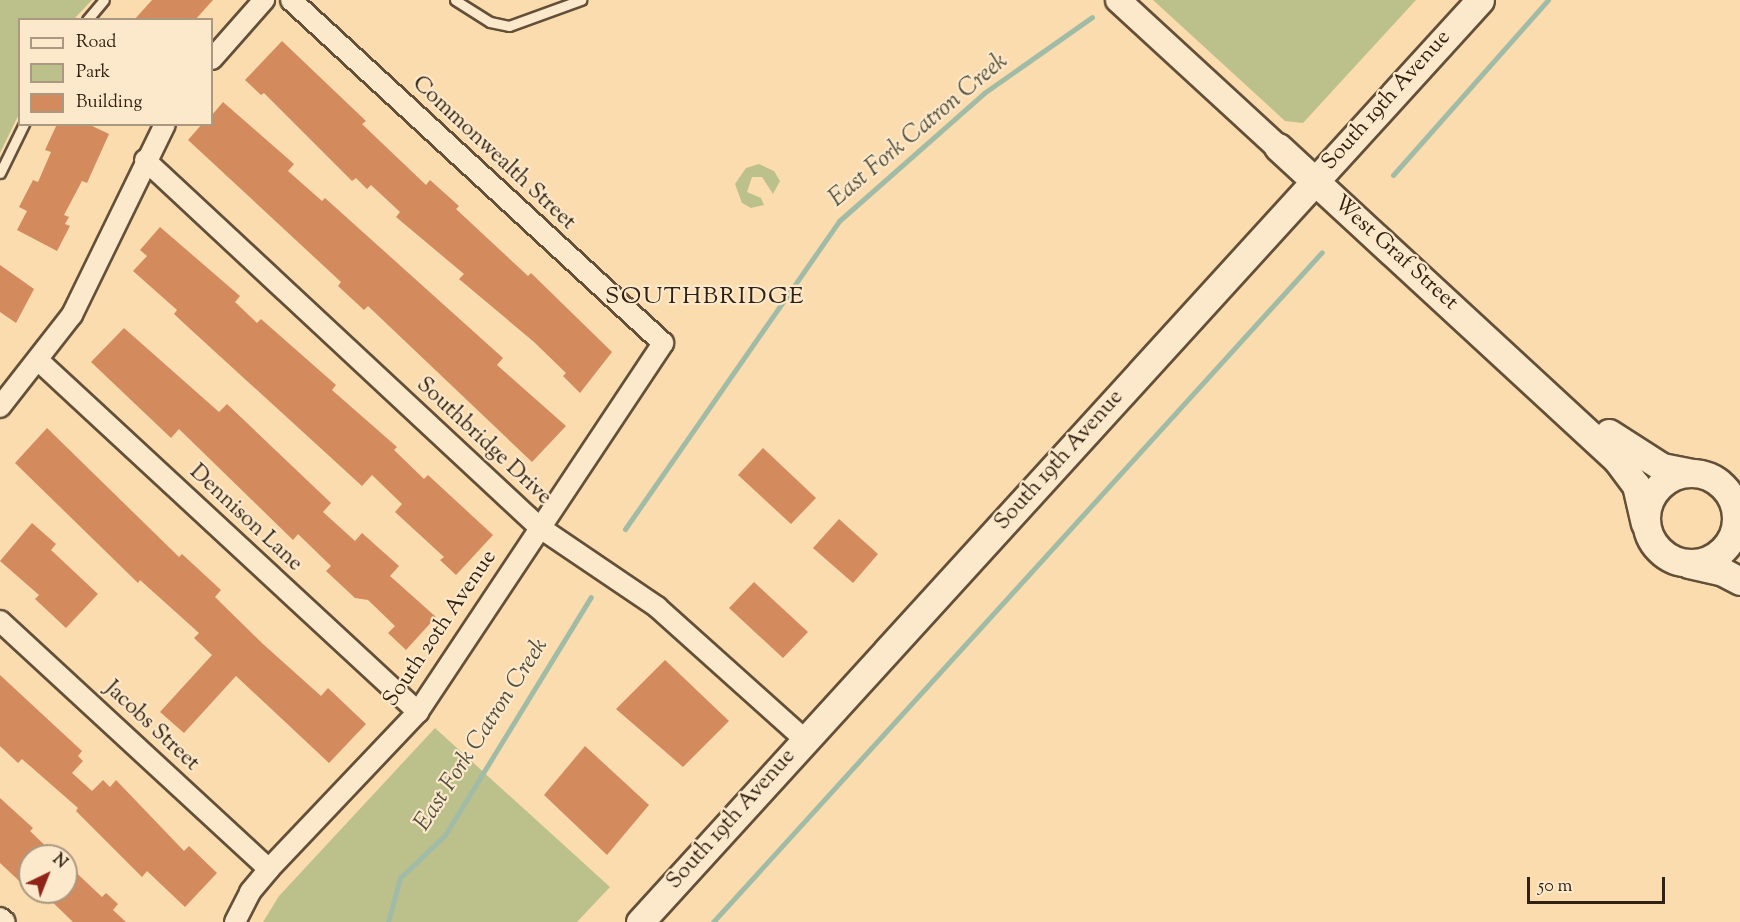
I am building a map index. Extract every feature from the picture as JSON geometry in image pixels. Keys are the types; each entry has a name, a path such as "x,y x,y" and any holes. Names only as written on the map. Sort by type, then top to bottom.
{"main road":[{"name":"South 19th Avenue","path":"640,922 804,739 1479,0"},
{"name":"West Graf Street","path":"1278,147 1566,410 1587,436 1628,472 1641,498 1645,523"},
{"name":"West Graf Street","path":"1566,410 1605,430 1662,467 1692,473"},
{"path":"1689,564 1720,553 1738,531 1733,503 1722,485 1692,473 1661,483 1648,501 1645,523 1660,551 1689,564 1740,581"}],"street":[{"path":"213,58 264,0"},
{"name":"Commonwealth Street","path":"291,0 663,343"},
{"name":"West Graf Street","path":"1118,0 1278,147"},
{"path":"0,407 39,361 72,315 145,160 164,126"},
{"name":"Southbridge Drive","path":"145,160 539,527 657,607 804,739"},
{"name":"South 20th Avenue","path":"235,922 250,892 269,869 418,712 663,343"},
{"name":"Dennison Lane","path":"39,361 418,712"},
{"name":"Jacobs Street","path":"0,621 269,869"},
{"path":"0,918 4,922"}],"lane":[{"path":"89,18 104,0"},
{"path":"455,0 490,22 509,26 581,0"},
{"path":"0,173 23,126"}],"green space":[{"path":"0,0 92,0 75,18 18,18 18,116 0,153"},
{"path":"1153,0 1416,0 1303,123 1285,121"},
{"path":"759,164 774,171 780,181 773,194 762,177 752,177 747,192 761,198 764,205 751,208 742,203 735,184 746,168"},
{"path":"435,728 610,887 577,922 263,922 279,896"}],"building":[{"path":"152,0 213,0 197,18 136,18"},
{"path":"282,41 366,121 362,124 426,185 430,180 459,206 456,209 528,276 531,273 612,352 580,393 563,376 566,373 534,342 459,279 464,274 396,217 400,212 371,185 367,189 356,178 352,181 264,93 261,95 245,80"},
{"path":"223,102 294,164 288,171 322,201 325,198 503,358 497,365 566,426 532,462 368,306 364,310 338,286 341,282 188,140 200,126 213,126 213,114"},
{"path":"56,126 92,126 109,134 87,183 82,181 64,215 69,217 65,224 70,226 57,251 17,230 27,211 19,207 33,180 38,182 51,152 45,150"},
{"path":"160,227 240,296 235,302 257,323 261,319 336,385 332,390 397,447 394,450 424,479 428,475 493,535 456,575 440,560 444,557 395,512 402,504 372,475 362,486 174,314 177,310 133,271 147,256 140,250"},
{"path":"0,265 34,289 16,323 0,312"},
{"path":"124,328 219,412 227,404 331,503 323,512 355,541 362,533 399,566 390,576 436,617 406,650 388,633 395,626 368,600 355,598 326,571 331,566 298,534 293,540 179,429 171,438 91,362"},
{"path":"47,428 179,557 182,554 221,590 215,597 263,644 321,696 328,688 366,724 329,763 236,676 184,733 160,712 212,655 194,638 199,633 140,580 138,583 15,463"},
{"path":"763,448 816,498 791,524 738,475"},
{"path":"839,519 878,554 853,583 813,548"},
{"path":"32,523 56,544 51,550 98,594 66,628 35,599 39,595 0,561"},
{"path":"754,582 808,632 783,658 729,608"},
{"path":"665,660 729,721 683,767 616,709"},
{"path":"0,675 82,751 78,756 83,761 72,773 92,791 103,780 110,787 116,780 184,851 189,846 217,873 185,907 147,871 142,877 76,811 78,808 22,759 18,763 0,746"},
{"path":"585,746 649,805 607,855 544,795"},
{"path":"0,798 33,828 30,831 44,844 18,844 18,880 0,863"},
{"path":"78,874 102,897 106,893 118,904 113,910 126,922 73,922 54,904 78,904"}],"waterway":[{"path":"1393,175 1548,0"},
{"name":"East Fork Catron Creek","path":"625,529 839,221 984,93 1092,17"},
{"path":"713,922 1322,252"},
{"name":"East Fork Catron Creek","path":"388,922 400,878 445,835 591,597"}],"district":[{"name":"SOUTHBRIDGE","path":"705,298"}]}
